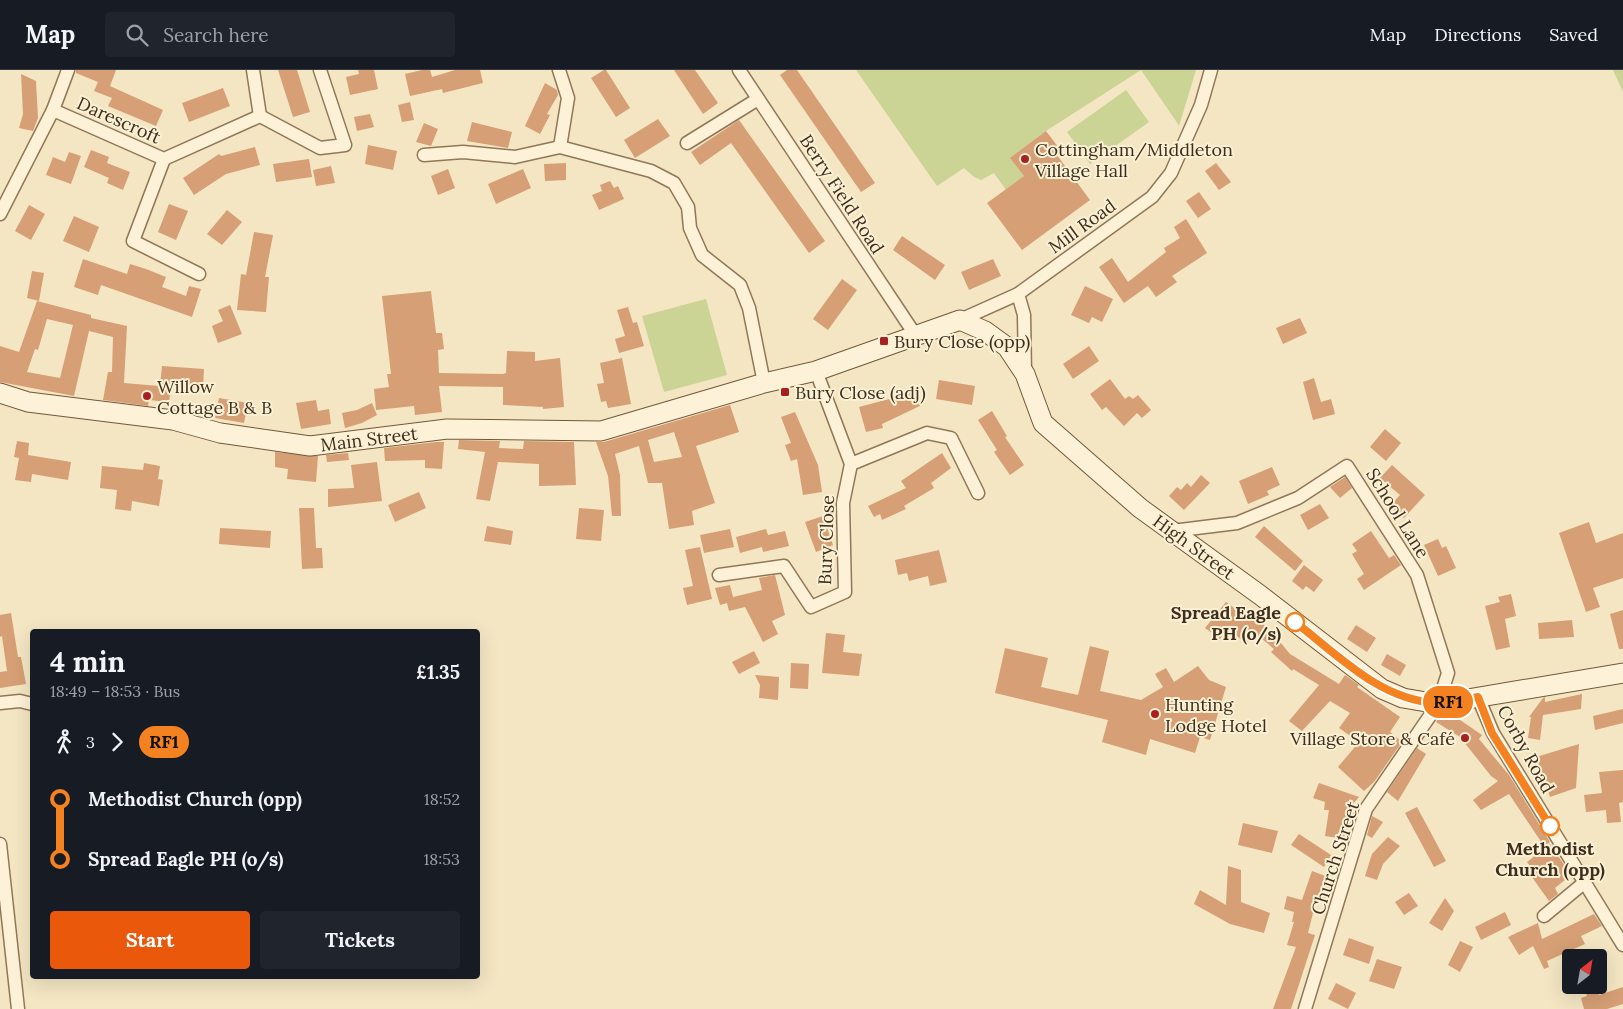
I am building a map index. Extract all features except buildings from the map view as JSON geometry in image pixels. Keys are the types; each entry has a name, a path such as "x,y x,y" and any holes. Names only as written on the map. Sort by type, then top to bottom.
{"main road":[{"name":"Main Street","path":"0,394 28,402 173,420 220,433 310,446 447,429 601,431 764,383 816,371 960,320"},
{"name":"High Street","path":"960,320 985,331 1007,347 1025,374 1043,423 1140,508 1260,595 1382,689 1403,698 1438,704 1623,672"}],"street":[{"path":"0,214 53,110 68,70"},
{"path":"253,70 260,116 320,148 344,145 320,70"},
{"path":"559,70 568,98 560,147"},
{"name":"Berry Field Road","path":"739,70 916,336"},
{"name":"Mill Road","path":"960,320 1018,294 1152,197 1171,173 1201,105 1212,70"},
{"path":"687,142 758,99"},
{"name":"Darescroft","path":"53,110 164,159 260,116"},
{"path":"424,155 464,152 515,157 560,147 651,171 674,183 688,207 690,228 702,255 740,285 749,308 764,383"},
{"path":"164,159 133,241 200,274"},
{"path":"1018,294 1024,315 1025,374"},
{"path":"816,371 851,464 928,433 951,438 978,493"},
{"name":"Bury Close","path":"719,575 784,566 811,607 845,592 842,503 851,464"},
{"name":"School Lane","path":"1172,531 1238,523 1298,498 1347,466 1417,576 1448,673 1438,704"},
{"name":"Corby Road","path":"1478,697 1492,733 1623,944"},
{"path":"0,703 20,701 30,704"},
{"name":"Church Street","path":"1305,1009 1366,809 1438,704"},
{"path":"0,844 18,1009"},
{"path":"1544,916 1585,882"}],"green space":[{"path":"856,70 1141,70 1046,131 1011,158 1024,176 1006,190 994,173 981,180 974,177 964,168 937,186"},
{"path":"1141,70 1196,70 1179,126 1178,124"},
{"path":"1613,70 1623,70 1623,92"},
{"path":"1126,90 1149,122 1090,164 1067,132"},
{"path":"706,299 727,375 664,392 642,316"}],"bus line":[{"name":"RF1","path":"1295,622 1382,689 1403,698 1438,704 1478,697 1492,733 1550,826"}],"place":[{"name":"Cottingham/Middleton Village Hall","path":"1025,159"},
{"name":"Bury Close (opp)","path":"884,341"},
{"name":"Bury Close (adj)","path":"785,392"},
{"name":"Willow Cottage B & B","path":"147,396"},
{"name":"Spread Eagle PH (o/s)","path":"1295,622"},
{"name":"Hunting Lodge Hotel","path":"1155,714"},
{"name":"Village Store & Café","path":"1465,738"},
{"name":"Methodist Church (opp)","path":"1550,826"}]}
